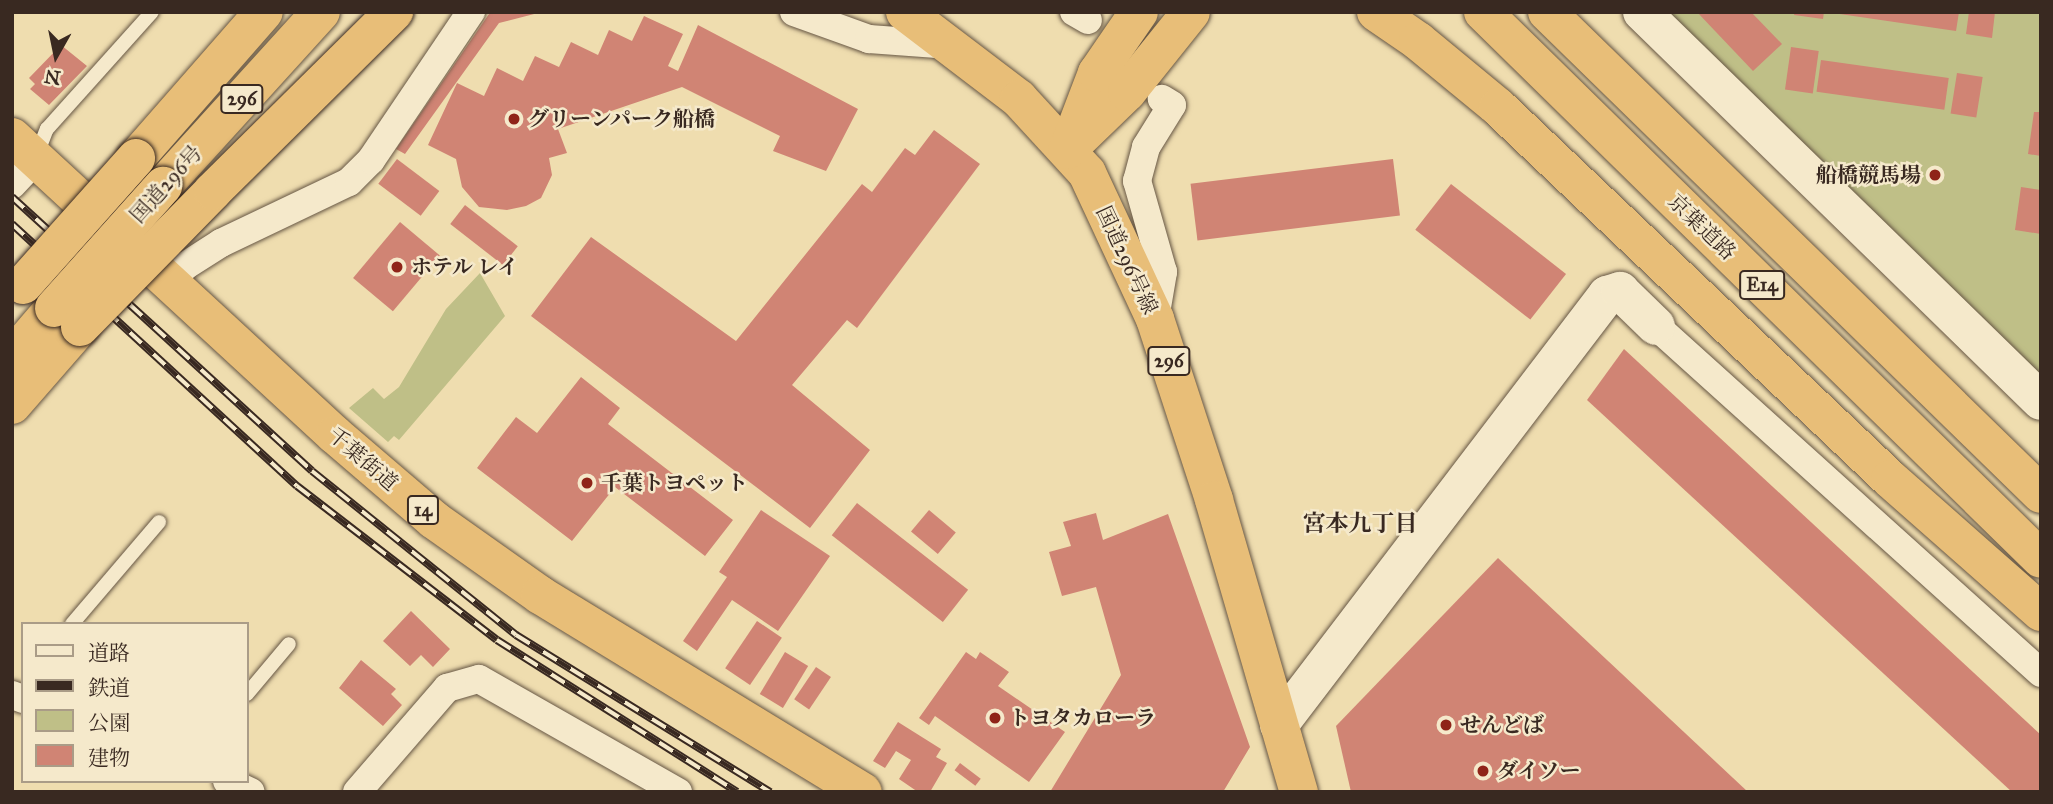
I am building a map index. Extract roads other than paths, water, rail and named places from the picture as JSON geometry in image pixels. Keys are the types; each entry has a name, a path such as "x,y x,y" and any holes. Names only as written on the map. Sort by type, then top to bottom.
{"highway":[{"name":"国道296号","path":"18,291 264,12"},
{"name":"国道296号","path":"12,357 67,318 163,186 321,12"},
{"path":"12,405 67,318 213,191 394,12"},
{"name":"国道296号線","path":"905,12 1019,99 1068,149 1087,173 1155,320 1214,500 1297,789"},
{"path":"1068,149 1097,73 1139,12"},
{"path":"1068,149 1127,92 1191,12"},
{"path":"1376,12 1418,41 1498,107 1580,181 1889,479 2041,612"},
{"path":"1404,12 1498,107"},
{"name":"京葉道路","path":"1483,12 2041,559"},
{"name":"E14","path":"1547,12 2041,494"},
{"name":"千葉街道","path":"20,160 169,282 335,435 434,520 540,595 863,792"}],"street":[{"path":"169,282 186,266 221,243 349,182 371,160 471,12"},
{"path":"794,12 869,39 951,45"},
{"path":"1642,12 2041,401"},
{"path":"1155,320 1163,272 1137,181 1146,147 1172,105 1162,99"},
{"path":"1279,725 1607,296 1620,291 2041,673"},
{"path":"357,792 447,688 480,679 678,792"},
{"path":"231,783 251,792"}],"lane":[{"path":"20,160 152,12"},
{"path":"74,622 159,522"},
{"path":"248,693 289,644"}],"railway":[{"path":"12,197 312,471 516,635 770,792"},
{"path":"12,224 297,486 497,640 737,792"}],"place":[{"name":"グリーンパーク船橋","path":"514,119"},
{"name":"船橋競馬場","path":"1935,175"},
{"name":"ホテル レイ","path":"397,267"},
{"name":"千葉トヨペット","path":"587,483"},
{"name":"トヨタカローラ","path":"995,718"},
{"name":"せんどば","path":"1446,725"},
{"name":"ダイソー","path":"1483,771"}],"district":[{"name":"宮本九丁目","path":"1360,523"}]}
